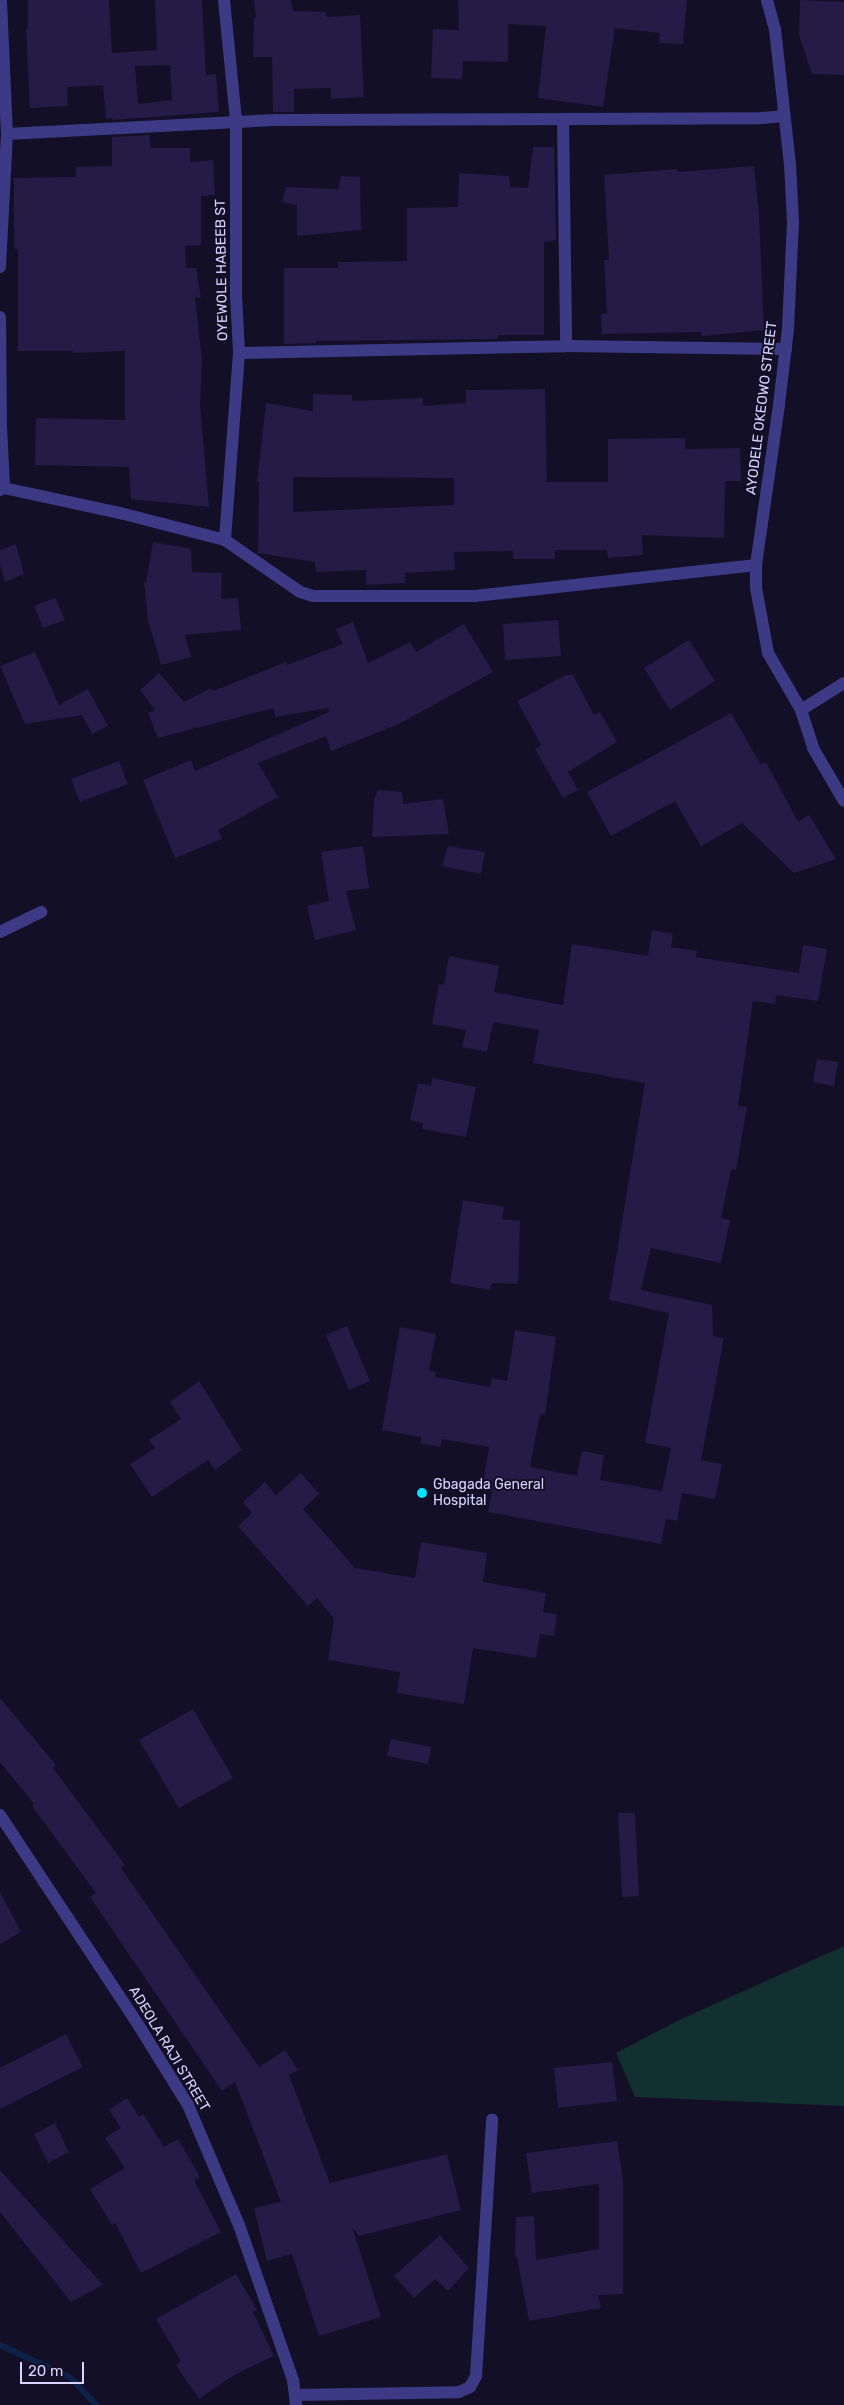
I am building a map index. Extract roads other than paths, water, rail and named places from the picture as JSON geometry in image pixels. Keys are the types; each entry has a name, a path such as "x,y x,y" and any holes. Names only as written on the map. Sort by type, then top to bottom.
{"street":[{"path":"0,267 7,134 1,0"},
{"name":"OYEWOLE HABEEB ST","path":"224,0 236,122 236,295 239,353 225,540"},
{"name":"AYODELE OKEOWO STREET","path":"767,0 775,28 790,164 793,222 786,349 756,565 756,588 768,653 801,710 813,748 844,801"},
{"path":"7,134 236,122 784,116"},
{"path":"563,118 566,346"},
{"path":"0,317 2,489 225,540 300,592 313,596 475,596 756,565"},
{"path":"239,353 566,346 786,349"},
{"path":"801,710 844,683"},
{"path":"0,932 41,912"},
{"name":"ADEOLA RAJI STREET","path":"0,1815 140,2026 188,2105 239,2225 293,2380 296,2400"},
{"path":"296,2400 459,2392 470,2387 476,2376 492,2118"}],"waterway":[{"path":"0,2345 71,2378 96,2405"}],"place":[{"name":"Gbagada General Hospital","path":"422,1493"}]}
